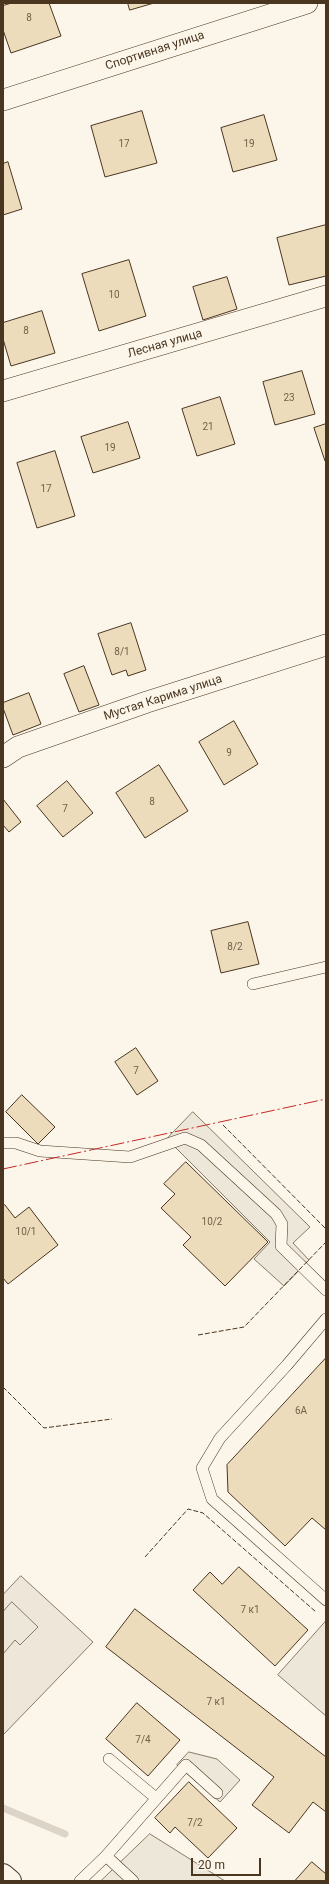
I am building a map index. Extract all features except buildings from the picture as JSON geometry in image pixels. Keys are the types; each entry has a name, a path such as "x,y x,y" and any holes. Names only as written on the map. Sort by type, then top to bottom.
{"street":[{"name":"Спортивная улица","path":"3,100 307,3"},
{"name":"Лесная улица","path":"3,391 326,296"},
{"name":"Мустая Карима улица","path":"3,756 18,747 147,702 326,645"},
{"path":"3,1875 10,1881"}],"lane":[{"path":"253,984 326,967"},
{"path":"3,1143 16,1143 40,1151 130,1157 185,1138 201,1146 276,1214 282,1224 281,1246 301,1268 326,1290"},
{"path":"326,1319 287,1365 220,1438 202,1468 212,1499 326,1600"},
{"path":"109,1759 156,1798"},
{"path":"80,1881 106,1856 186,1765 217,1793"},
{"path":"106,1856 133,1881"}],"shaded area":[{"path":"193,1112 310,1227 293,1243 309,1260 284,1286 254,1259 270,1242 167,1139"},
{"path":"21,1576 93,1642 3,1735 3,1595"},
{"path":"12,1602 38,1627 20,1645 15,1640 3,1654 3,1612"},
{"path":"326,1621 326,1716 278,1675"},
{"path":"189,1752 217,1759 240,1780 220,1802 177,1765"},
{"path":"150,1834 225,1881 101,1881"}],"waterway":[{"path":"3,1808 65,1834"}],"fence":[{"path":"223,1125 326,1229"},
{"path":"198,1335 244,1327 326,1242"},
{"path":"3,1387 44,1428 112,1419"},
{"path":"145,1557 188,1509 203,1513 316,1612"}],"power":[{"path":"3,1169 326,1099"}]}
